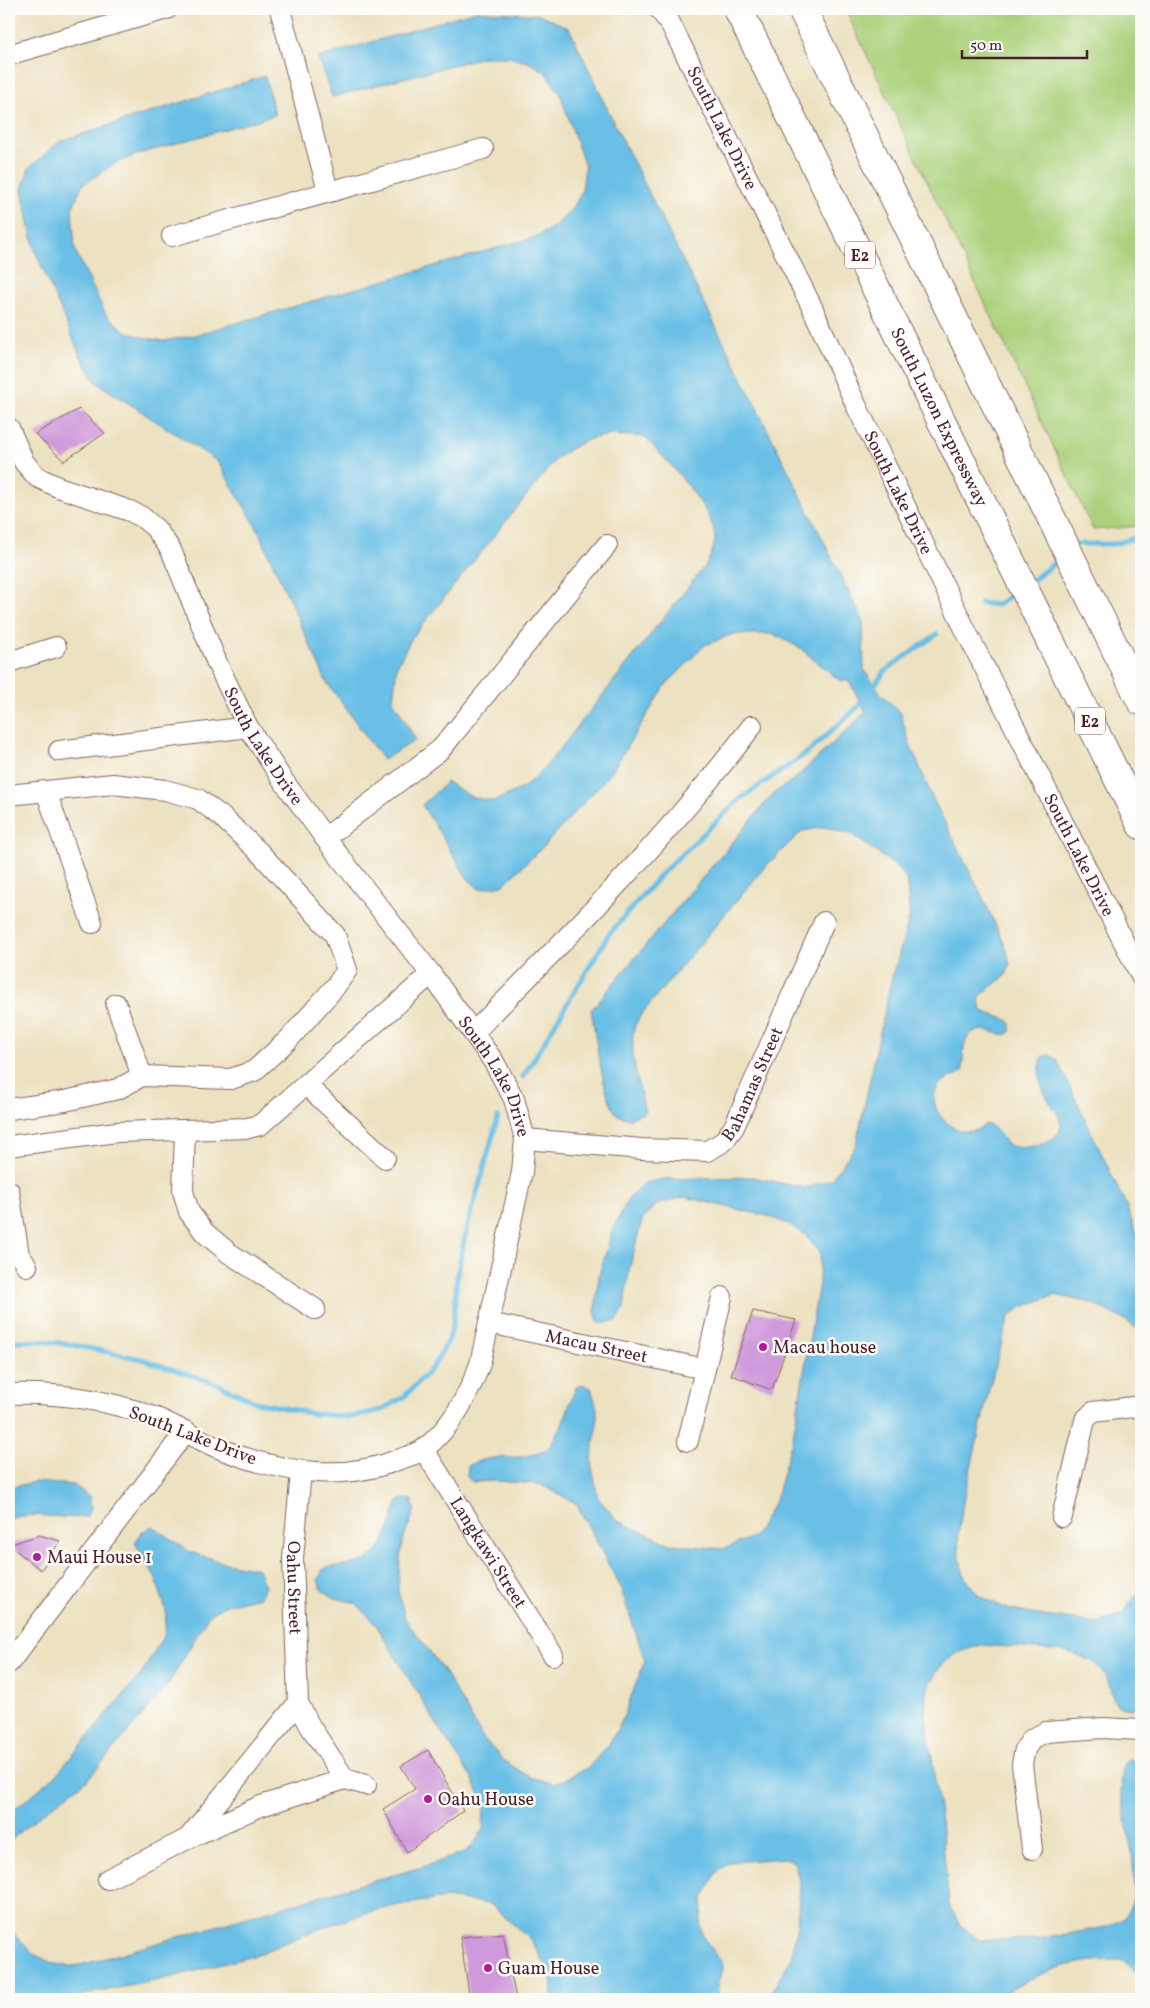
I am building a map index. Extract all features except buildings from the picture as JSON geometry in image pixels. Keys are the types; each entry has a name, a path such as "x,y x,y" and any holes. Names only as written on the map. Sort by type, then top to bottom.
{"highway":[{"name":"South Luzon Expressway","path":"738,9 1141,825"},
{"path":"802,9 1141,701"}],"street":[{"path":"9,56 167,9"},
{"path":"280,9 328,191"},
{"name":"South Lake Drive","path":"659,9 670,23 811,305 857,407 967,633 1141,976"},
{"path":"172,236 483,148"},
{"name":"South Lake Drive","path":"9,428 24,462 37,477 58,487 130,511 156,529 172,550 217,663 248,727 282,779 325,838 431,974 494,1062 514,1099 525,1140 522,1172 480,1364 470,1390 454,1418 424,1450 381,1467 326,1474 301,1472 222,1450 154,1417 110,1404 31,1393 9,1394"},
{"path":"325,838 441,749 607,545"},
{"path":"9,662 56,647"},
{"path":"473,1033 611,890 717,772 752,726"},
{"path":"59,751 248,727"},
{"path":"9,796 113,784 165,790 198,799 222,818 293,889 335,935 346,970 335,987 288,1040 254,1071 231,1079 142,1076 118,1089 65,1101 9,1109"},
{"path":"46,791 92,923"},
{"name":"Bahamas Street","path":"525,1140 642,1149 708,1151 722,1142 734,1127 824,922"},
{"path":"9,1146 117,1132 248,1128 260,1125 431,974"},
{"path":"116,1004 142,1076"},
{"path":"306,1085 384,1158"},
{"path":"185,1130 183,1191 189,1212 205,1233 229,1253 315,1309"},
{"path":"9,1191 19,1255 27,1266"},
{"path":"688,1441 722,1297"},
{"name":"Macau Street","path":"489,1323 705,1369"},
{"path":"1062,1517 1085,1420 1093,1412 1141,1406"},
{"path":"9,1663 186,1431"},
{"name":"Langkawi Street","path":"424,1450 553,1655"},
{"name":"Oahu Street","path":"298,1703 294,1558 301,1472"},
{"path":"187,1839 298,1703 310,1726 345,1779"},
{"path":"1032,1849 1022,1764 1025,1749 1032,1739 1046,1732 1103,1728 1141,1730"},
{"path":"108,1878 258,1807 345,1779 366,1786"}],"green space":[{"path":"845,9 1141,9 1141,523 1139,526 1093,530"}],"water":[{"path":"476,11 541,15 569,28 613,121 863,620 864,669 881,694 900,712 910,744 932,797 1007,950 1010,965 1006,975 981,995 979,1001 982,1011 1008,1020 1011,1024 1011,1030 1008,1034 984,1030 971,1034 965,1045 962,1072 945,1080 937,1088 934,1096 935,1105 939,1113 951,1126 959,1130 977,1130 986,1124 990,1125 998,1132 1007,1145 1026,1147 1045,1142 1059,1132 1061,1125 1060,1119 1042,1088 1040,1065 1042,1057 1049,1055 1057,1060 1126,1205 1141,1246 1141,1332 1127,1321 1091,1303 1055,1295 1022,1307 1009,1317 990,1385 963,1502 958,1536 959,1555 964,1576 979,1596 1008,1609 1043,1616 1098,1623 1123,1614 1138,1592 1141,1583 1141,1705 1131,1709 1120,1707 1115,1703 1108,1681 1103,1672 1092,1661 1065,1651 981,1645 959,1652 942,1664 928,1686 925,1710 941,1822 949,1905 960,1925 979,1940 1039,1939 1106,1927 1125,1918 1132,1903 1134,1893 1133,1860 1121,1793 1123,1765 1128,1759 1141,1761 1141,1977 1123,1960 1104,1960 1056,1969 1026,1981 994,1999 767,1999 791,1959 797,1926 800,1883 794,1862 786,1858 730,1862 716,1873 703,1899 700,1924 703,1937 723,1964 717,1988 721,1999 552,1999 551,1974 530,1939 490,1904 445,1898 369,1912 313,1931 253,1956 164,1979 63,1999 9,1999 9,1927 27,1948 43,1959 61,1965 79,1965 425,1866 461,1854 471,1848 483,1830 484,1805 473,1780 375,1623 356,1603 335,1598 323,1591 318,1581 323,1569 366,1560 373,1555 379,1549 387,1534 398,1502 404,1499 412,1500 415,1509 403,1540 400,1559 398,1590 405,1619 442,1668 483,1738 504,1761 530,1777 555,1784 589,1767 609,1744 622,1721 645,1660 620,1586 576,1503 539,1484 494,1481 472,1482 467,1476 468,1466 483,1460 523,1456 547,1450 562,1425 576,1387 584,1385 591,1388 597,1409 597,1430 593,1446 592,1467 598,1498 618,1521 670,1544 723,1549 755,1536 775,1501 793,1437 819,1283 820,1253 808,1237 791,1225 767,1216 684,1197 656,1205 642,1220 629,1270 624,1308 617,1321 599,1323 595,1312 599,1275 613,1229 629,1198 644,1183 665,1179 752,1177 805,1188 832,1179 856,1145 891,981 910,916 906,878 890,862 851,834 825,827 802,831 763,869 638,1019 634,1028 633,1049 635,1070 645,1112 629,1119 618,1115 608,1096 600,1066 591,1010 773,794 799,775 866,712 849,681 839,680 800,648 773,634 733,634 705,645 665,686 610,774 544,846 503,885 479,889 468,879 422,805 447,782 473,798 495,801 524,787 544,769 708,562 715,539 713,527 698,499 645,437 619,435 598,437 578,444 556,459 411,639 397,666 393,700 416,740 383,760 326,681 256,526 217,461 96,382 81,357 35,251 22,189 29,168 60,141 265,76 275,115 139,154 116,163 82,185 72,209 75,250 106,315 125,331 141,337 164,341 191,336 535,237 556,226 575,205 582,190 585,167 560,93 544,71 528,62 508,57 483,57 332,97 318,58"},
{"path":"34,1482 74,1485 90,1497 91,1509 87,1516 28,1515 9,1519 9,1488"},
{"path":"152,1526 190,1552 226,1563 258,1569 265,1587 260,1597 222,1606 208,1616 168,1685 88,1779 34,1820 9,1842 9,1811 16,1808 55,1776 142,1673 165,1633 166,1610 156,1579 135,1543 142,1532"}],"waterway":[{"path":"1074,546 1076,544 1114,544 1141,536"},
{"path":"1029,583 1062,557"},
{"path":"980,603 997,605 1016,592"},
{"path":"871,690 885,671 937,634"},
{"path":"523,1077 609,934 662,873 740,799 808,752 857,708 864,699"},
{"path":"9,1341 41,1341 68,1344 142,1359 220,1385 255,1402 314,1414 350,1417 381,1410 404,1397 432,1368 448,1341 453,1325 457,1276 465,1236 498,1117"}],"place":[{"name":"Macau house","path":"763,1347"},
{"name":"Maui House 1","path":"37,1557"},
{"name":"Oahu House","path":"428,1799"},
{"name":"Guam House","path":"488,1968"}]}
